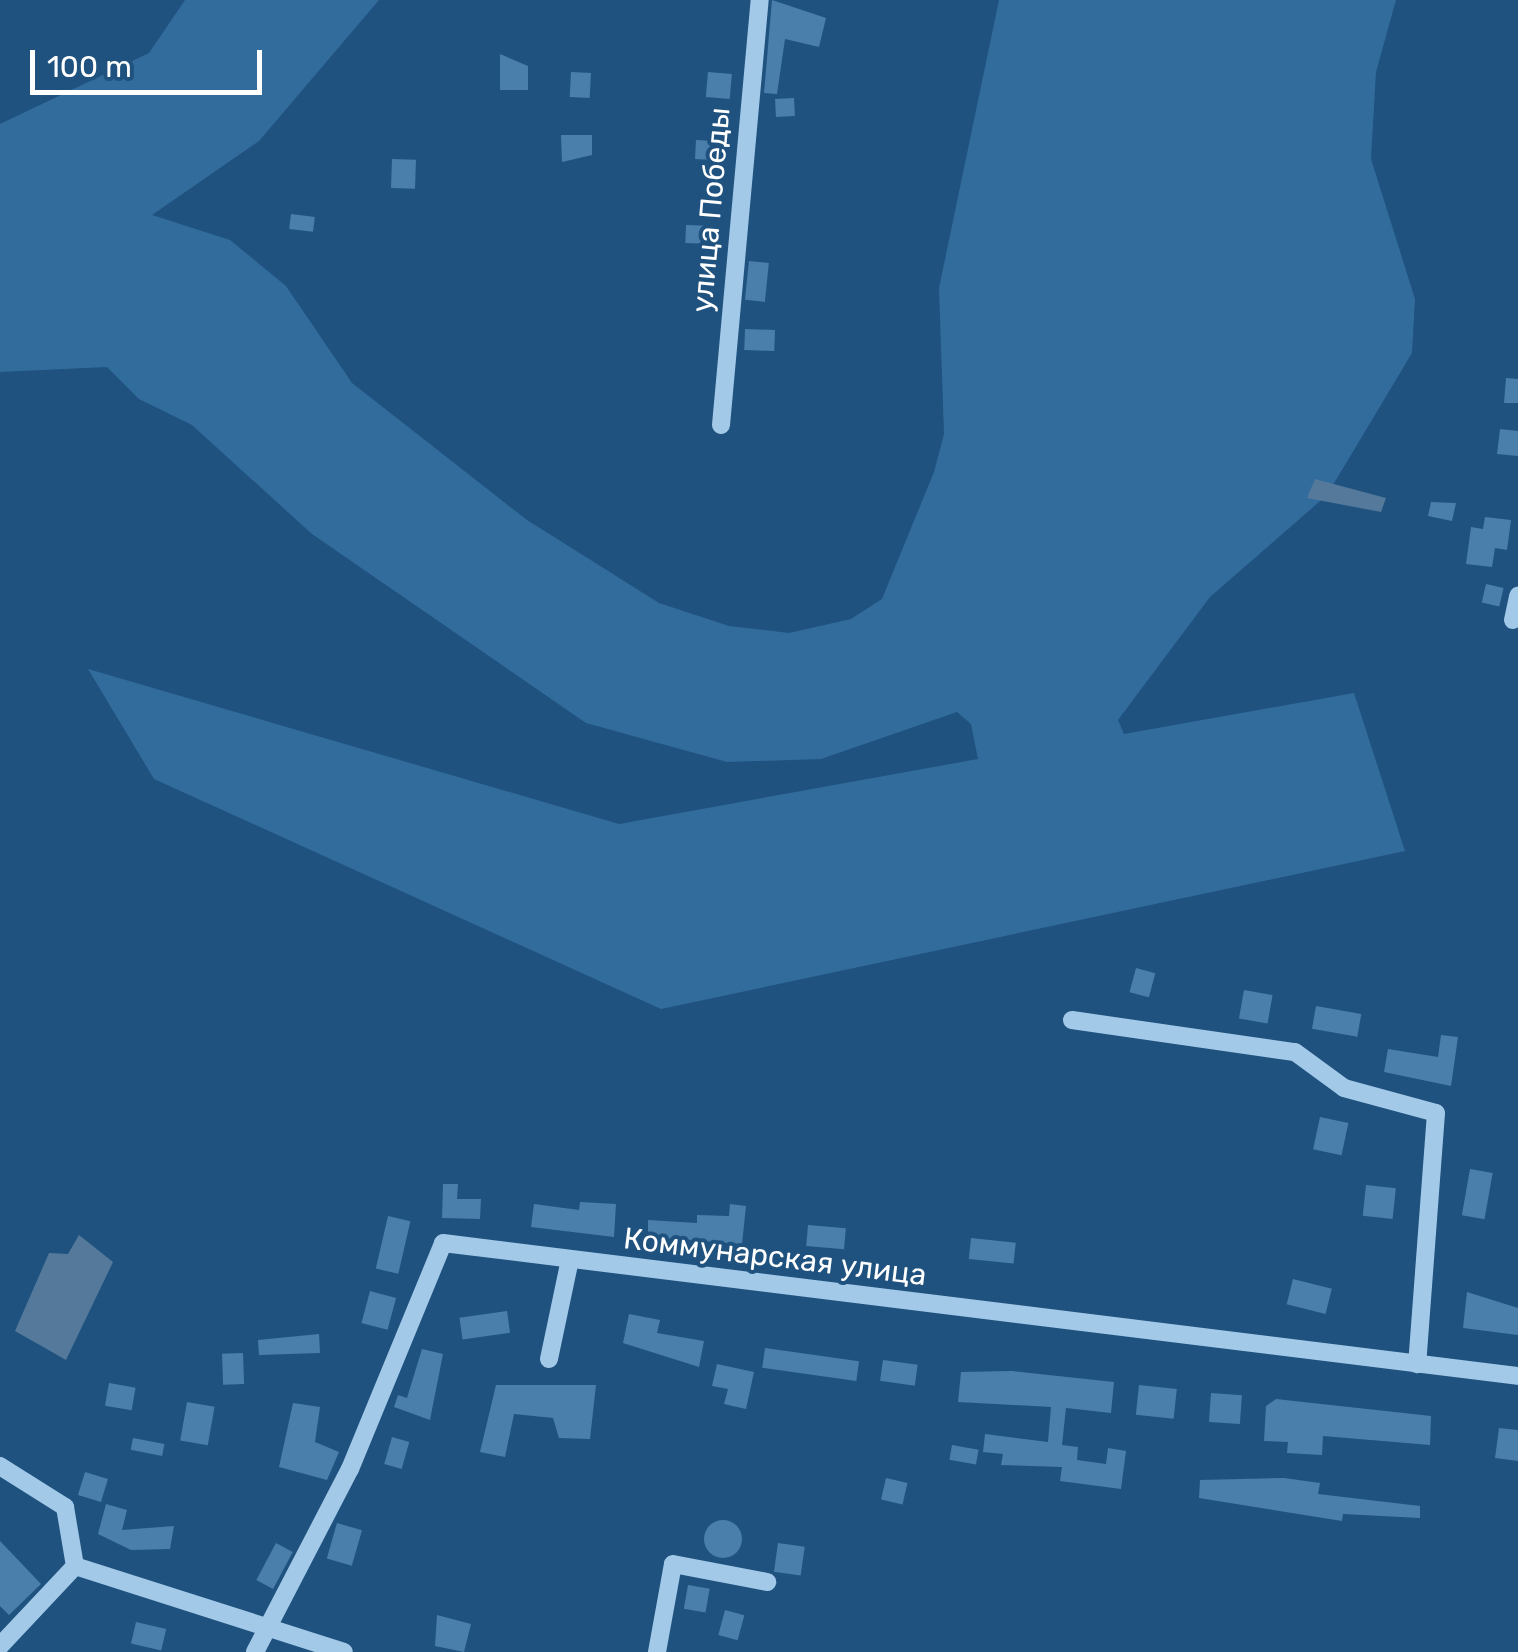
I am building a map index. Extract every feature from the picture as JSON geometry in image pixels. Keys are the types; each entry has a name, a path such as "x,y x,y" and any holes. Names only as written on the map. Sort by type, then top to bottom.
{"street":[{"name":"улица Победы","path":"721,425 760,0"},
{"path":"1513,620 1518,596"},
{"path":"1072,1020 1295,1052 1344,1088 1436,1113 1417,1364"},
{"name":"Коммунарская улица","path":"255,1652 263,1624 350,1469 444,1244 1518,1376"},
{"path":"549,1359 570,1259"},
{"path":"0,1466 65,1507 75,1566"},
{"path":"657,1652 672,1564 766,1582"},
{"path":"75,1566 344,1652"},
{"path":"0,1646 75,1566"}],"shaded area":[{"path":"185,0 379,0 259,141 152,215 230,240 286,286 352,383 527,520 659,603 729,626 789,633 851,619 882,599 934,472 944,434 939,288 999,0 1396,0 1376,72 1371,159 1415,299 1412,353 1327,495 1210,597 1118,720 1124,734 1354,693 1405,851 661,1009 154,779 88,669 619,824 978,759 971,724 957,712 821,759 727,762 586,723 312,534 192,425 139,399 107,367 0,372 0,124 149,53"},
{"path":"1315,479 1386,498 1381,512 1307,498"},
{"path":"79,1235 113,1262 66,1360 15,1331 49,1253 68,1254"}],"building":[{"path":"772,0 826,18 819,47 785,39 777,94 764,93"},
{"path":"500,54 528,66 528,90 500,90"},
{"path":"571,72 591,73 590,98 570,97"},
{"path":"708,72 732,74 730,99 706,97"},
{"path":"794,98 795,116 776,117 775,99"},
{"path":"561,135 592,135 592,155 562,162"},
{"path":"696,140 714,141 713,160 695,159"},
{"path":"392,159 416,160 415,189 391,188"},
{"path":"291,214 315,217 313,232 289,229"},
{"path":"686,225 714,226 713,244 685,243"},
{"path":"749,261 769,263 765,302 745,300"},
{"path":"745,329 775,330 774,351 744,350"},
{"path":"1506,378 1518,379 1518,403 1504,403"},
{"path":"1500,429 1518,431 1518,456 1497,454"},
{"path":"1431,502 1456,503 1452,521 1428,516"},
{"path":"1485,517 1511,520 1507,550 1495,548 1492,567 1466,564 1471,527 1483,529"},
{"path":"1486,584 1504,588 1499,607 1482,603"},
{"path":"1136,968 1155,973 1149,997 1130,992"},
{"path":"1244,990 1273,995 1268,1024 1239,1019"},
{"path":"1316,1006 1361,1014 1357,1037 1312,1029"},
{"path":"1441,1035 1458,1037 1451,1086 1384,1072 1388,1049 1438,1057"},
{"path":"1320,1117 1348,1123 1342,1155 1313,1149"},
{"path":"1470,1169 1493,1173 1484,1219 1462,1215"},
{"path":"443,1184 458,1184 457,1199 481,1199 480,1219 442,1218"},
{"path":"1366,1185 1396,1188 1393,1219 1363,1216"},
{"path":"580,1202 616,1204 614,1237 531,1227 534,1204 579,1210"},
{"path":"730,1204 746,1206 742,1244 648,1237 648,1220 697,1223 697,1215 729,1216"},
{"path":"388,1216 410,1221 398,1274 376,1269"},
{"path":"808,1225 846,1228 844,1249 806,1246"},
{"path":"971,1238 1016,1243 1014,1264 969,1259"},
{"path":"1293,1279 1332,1289 1326,1314 1287,1304"},
{"path":"370,1291 396,1298 388,1330 361,1323"},
{"path":"1467,1292 1518,1308 1518,1335 1463,1328"},
{"path":"507,1311 510,1333 463,1339 459,1318"},
{"path":"629,1314 660,1320 657,1333 704,1341 699,1367 623,1343"},
{"path":"319,1334 320,1353 259,1355 258,1340"},
{"path":"765,1348 859,1361 856,1381 762,1368"},
{"path":"422,1349 443,1354 430,1420 394,1407 398,1395 407,1398"},
{"path":"243,1353 244,1384 223,1385 222,1354"},
{"path":"883,1360 918,1365 915,1386 880,1381"},
{"path":"717,1364 754,1372 746,1409 724,1404 728,1389 712,1386"},
{"path":"1012,1371 1114,1382 1111,1413 1066,1408 1062,1445 1078,1447 1077,1460 1106,1464 1108,1448 1126,1451 1121,1489 1060,1481 1062,1467 1001,1465 1003,1454 983,1452 985,1434 1048,1442 1051,1407 958,1402 961,1372"},
{"path":"109,1383 136,1388 132,1410 105,1406"},
{"path":"496,1385 596,1385 590,1439 559,1438 553,1418 514,1414 505,1457 480,1452"},
{"path":"1139,1385 1177,1389 1174,1419 1136,1415"},
{"path":"1211,1393 1242,1395 1240,1424 1209,1422"},
{"path":"1276,1399 1431,1416 1430,1445 1323,1436 1322,1455 1287,1453 1288,1442 1264,1441 1266,1406"},
{"path":"187,1402 215,1407 208,1445 180,1440"},
{"path":"293,1403 320,1407 315,1442 339,1452 327,1480 279,1467"},
{"path":"1499,1428 1518,1430 1518,1461 1495,1458"},
{"path":"392,1437 409,1442 402,1469 384,1464"},
{"path":"133,1438 164,1444 162,1456 131,1450"},
{"path":"952,1445 979,1450 976,1464 949,1460"},
{"path":"85,1472 108,1479 101,1502 78,1495"},
{"path":"886,1478 907,1483 902,1504 881,1499"},
{"path":"1284,1478 1320,1483 1318,1494 1420,1506 1420,1518 1343,1514 1342,1521 1199,1498 1200,1480"},
{"path":"106,1504 127,1510 122,1530 174,1526 170,1549 131,1550 98,1534"},
{"path":"723,1520 737,1525 742,1539 737,1553 723,1558 709,1553 704,1539 709,1525"},
{"path":"337,1523 362,1530 352,1566 327,1559"},
{"path":"0,1541 41,1584 9,1615 0,1606"},
{"path":"276,1543 293,1552 273,1589 256,1580"},
{"path":"778,1543 805,1547 801,1575 774,1572"},
{"path":"688,1585 710,1589 705,1612 684,1609"},
{"path":"725,1610 744,1615 738,1640 718,1635"},
{"path":"437,1615 471,1624 464,1652 435,1646"},
{"path":"136,1622 166,1629 161,1650 131,1643"}]}
